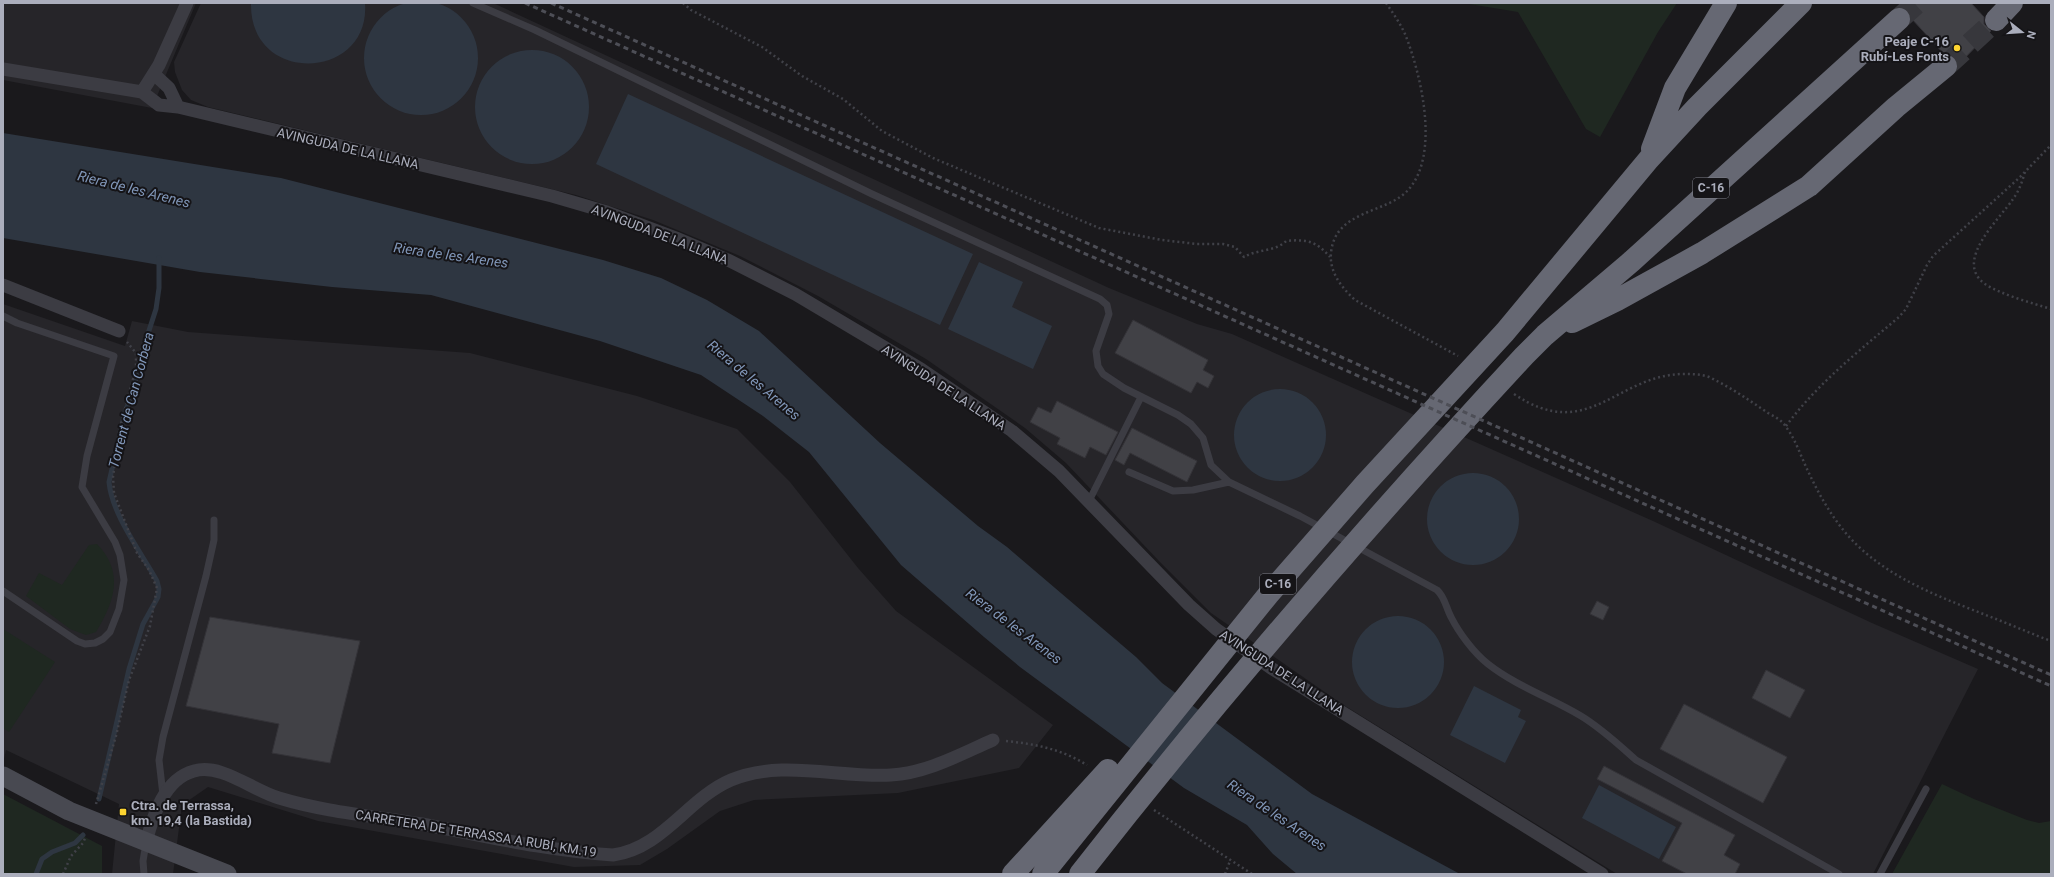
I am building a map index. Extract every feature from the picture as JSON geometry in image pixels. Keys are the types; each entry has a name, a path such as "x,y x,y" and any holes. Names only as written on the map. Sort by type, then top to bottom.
{"highway":[{"name":"C-16","path":"1649,159 1675,88 1726,3"},
{"name":"C-16","path":"1043,874 1268,595 1360,490 1505,332 1649,159 1697,107 1801,3"},
{"path":"1996,20 2012,3"},
{"name":"C-16","path":"1084,869 1196,731 1381,511 1524,356 1545,335 1632,261 1899,19"},
{"name":"C-16","path":"1545,335 1618,300 1702,253 1809,186 1896,107 1946,66"},
{"path":"1013,874 1147,729 1181,701"}],"main road":[{"path":"3,776 69,811 226,874"}],"street":[{"path":"142,92 154,74 187,3"},
{"name":"AVINGUDA DE LA LLANA","path":"3,69 142,92 159,105 178,107 552,196 635,222 730,261 795,294 954,391 1023,440 1059,471 1190,605 1216,629 1271,668 1602,874"},
{"path":"154,74 169,88 178,107"},
{"path":"3,285 119,331"},
{"name":"CARRETERA DE TERRASSA A RUBÍ, KM.19","path":"146,842 153,819 163,797 178,778 196,770 219,770 265,794 300,804 511,841 613,855 638,848 653,840 704,797 731,780 747,775 779,771 892,775 917,771 993,740"}],"lane":[{"path":"473,3 534,30 872,194 1100,299 1107,305 1109,314 1096,351 1098,366 1103,374 1113,382 1178,415 1198,430 1203,438 1211,466 1229,482 1300,516 1437,590 1442,595 1450,616 1464,638 1487,664 1534,692 1582,716 1610,737 1636,760 1839,874"},
{"path":"3,316 17,323 114,356 87,456 82,486 115,542 120,555 124,580 114,624 103,639 95,643 85,644 77,641 3,591"},
{"path":"1089,502 1141,397"},
{"path":"1129,472 1172,491 1193,490 1229,482"},
{"path":"163,797 159,760 163,736 206,576 214,540 214,520"},
{"path":"1880,874 1926,789"},
{"path":"144,874 143,861 146,842"}],"path":[{"path":"683,3 691,10 762,47 802,76 843,98 882,131 933,158 1099,228 1162,240 1198,244 1223,244 1235,247 1244,257 1253,252 1270,250 1283,245 1286,241 1302,240 1319,245 1331,257"},
{"path":"1386,3 1404,33 1419,79 1425,128 1425,151 1421,169 1408,190 1395,199 1358,217 1341,230 1332,246 1332,269 1346,291 1355,300 1463,359"},
{"path":"1786,426 1812,393 1848,359 1899,317 1906,309 1927,265 1940,249 2026,171 2051,145"},
{"path":"2026,171 2019,189 1977,249 1973,263 1977,274 1985,284 2008,294 2051,309"},
{"path":"1508,390 1531,405 1543,410 1557,412 1572,411 1602,404 1664,375 1694,374 1706,376 1740,394 1786,426 1816,487 1827,505 1856,544 1866,554 1887,570 1916,586 2051,641"},
{"path":"1225,874 1230,861"}],"shaded area":[{"path":"3,3 196,3 152,108 3,80"},
{"path":"201,3 493,3 1109,288 1197,324 1232,334 1653,521 1872,623 1978,669 1873,874 1617,874 1342,704 1211,613 1159,561 1066,463 1025,428 926,359 818,296 740,256 653,220 576,195 208,107 191,100 182,90 175,72 174,62"},
{"path":"1463,3 1677,3 1658,32 1600,137 1586,129 1518,12"},
{"path":"3,304 125,346 132,321 188,332 470,353 637,396 737,429 790,482 858,568 896,611 1053,725 1019,768 898,793 754,800 720,811 667,849 640,865 574,867 318,821 208,787 182,805 173,874 112,874 119,804 6,750 3,763"},
{"path":"97,544 106,555 111,566 114,577 114,588 108,610 96,632 86,635 70,629 26,596 39,573 62,585 89,545"},
{"path":"3,629 55,662 9,732 3,728"},
{"path":"1942,784 1974,799 2027,820 2039,823 2051,821 2051,874 1892,874"},
{"path":"3,794 102,846 102,874 3,874"}],"water":[{"path":"421,1 443,5 453,10 469,26 474,36 478,58 474,80 469,90 453,106 443,111 421,115 399,111 389,106 373,90 368,80 364,58 368,36 373,26 389,10 399,5"},
{"path":"251,3 365,3 362,29 349,48 331,59 310,63 288,60 269,49 256,30"},
{"path":"532,50 554,54 573,66 585,85 589,107 585,129 573,148 554,160 532,164 510,160 491,148 479,129 475,107 479,85 491,66 510,54"},
{"path":"628,94 973,254 940,325 596,164"},
{"name":"Riera de les Arenes","path":"3,133 281,178 603,260 661,278 707,300 759,331 880,443 978,526 1007,547 1136,657 1162,683 1312,794 1460,874 1297,874 1273,854 1247,825 1184,788 1020,667 984,637 901,565 809,452 763,416 701,375 600,341 431,295 332,287 200,272 3,238"},
{"path":"979,262 1023,282 1012,307 1052,326 1033,369 948,329"},
{"path":"1280,389 1298,393 1312,403 1322,417 1326,435 1322,453 1312,467 1298,477 1280,481 1262,477 1248,467 1238,453 1234,435 1238,417 1248,403 1262,393"},
{"path":"1473,473 1491,477 1505,487 1515,501 1519,519 1515,537 1505,551 1491,561 1473,565 1455,561 1441,551 1431,537 1427,519 1431,501 1441,487 1455,477"},
{"path":"1398,616 1416,620 1430,630 1440,644 1444,662 1440,680 1430,694 1416,704 1398,708 1380,704 1366,694 1356,680 1352,662 1356,644 1366,630 1380,620"},
{"path":"1474,686 1521,710 1518,717 1526,721 1505,763 1450,735"},
{"path":"1599,785 1676,827 1659,859 1582,818"}],"building":[{"name":"Peaje C-16 Rubí-Les Fonts","path":"1898,3 1971,3 1984,17 1984,24 1991,31 1958,65 1955,58 1950,54 1944,54 1911,18 1908,10"},
{"path":"1133,320 1208,360 1203,370 1214,376 1208,388 1197,382 1191,393 1115,353"},
{"path":"1057,401 1118,432 1106,455 1090,447 1085,458 1057,444 1060,438 1030,422 1038,407 1051,413"},
{"path":"1132,428 1197,461 1187,482 1130,453 1124,465 1115,460"},
{"path":"1597,601 1609,607 1603,620 1590,614"},
{"path":"210,617 360,641 330,763 272,753 279,724 186,706"},
{"path":"1766,670 1805,690 1790,718 1752,698"},
{"path":"1684,704 1787,757 1763,803 1660,749"},
{"path":"1604,766 1735,835 1724,855 1740,864 1735,874 1687,874 1662,861 1682,823 1597,779"}],"waterway":[{"name":"Torrent de Can Corbera","path":"99,799 129,669 143,624 158,597 159,589 157,581 121,520 111,495 109,482 125,412 132,395 143,349 156,309 159,288 159,258"},
{"name":"Torrent de Can Corbera","path":"36,874 42,859 52,852 75,843 83,835"}],"tunnel":[{"path":"1899,19 1917,3"},
{"path":"1946,66 1996,20"}],"railway":[{"path":"525,3 2051,686"},
{"path":"551,3 2051,675"}],"place":[{"name":"Peaje C-16 Rubí-Les Fonts","path":"1957,48"},
{"name":"Ctra. de Terrassa, km. 19,4 (la Bastida)","path":"123,812"}]}
